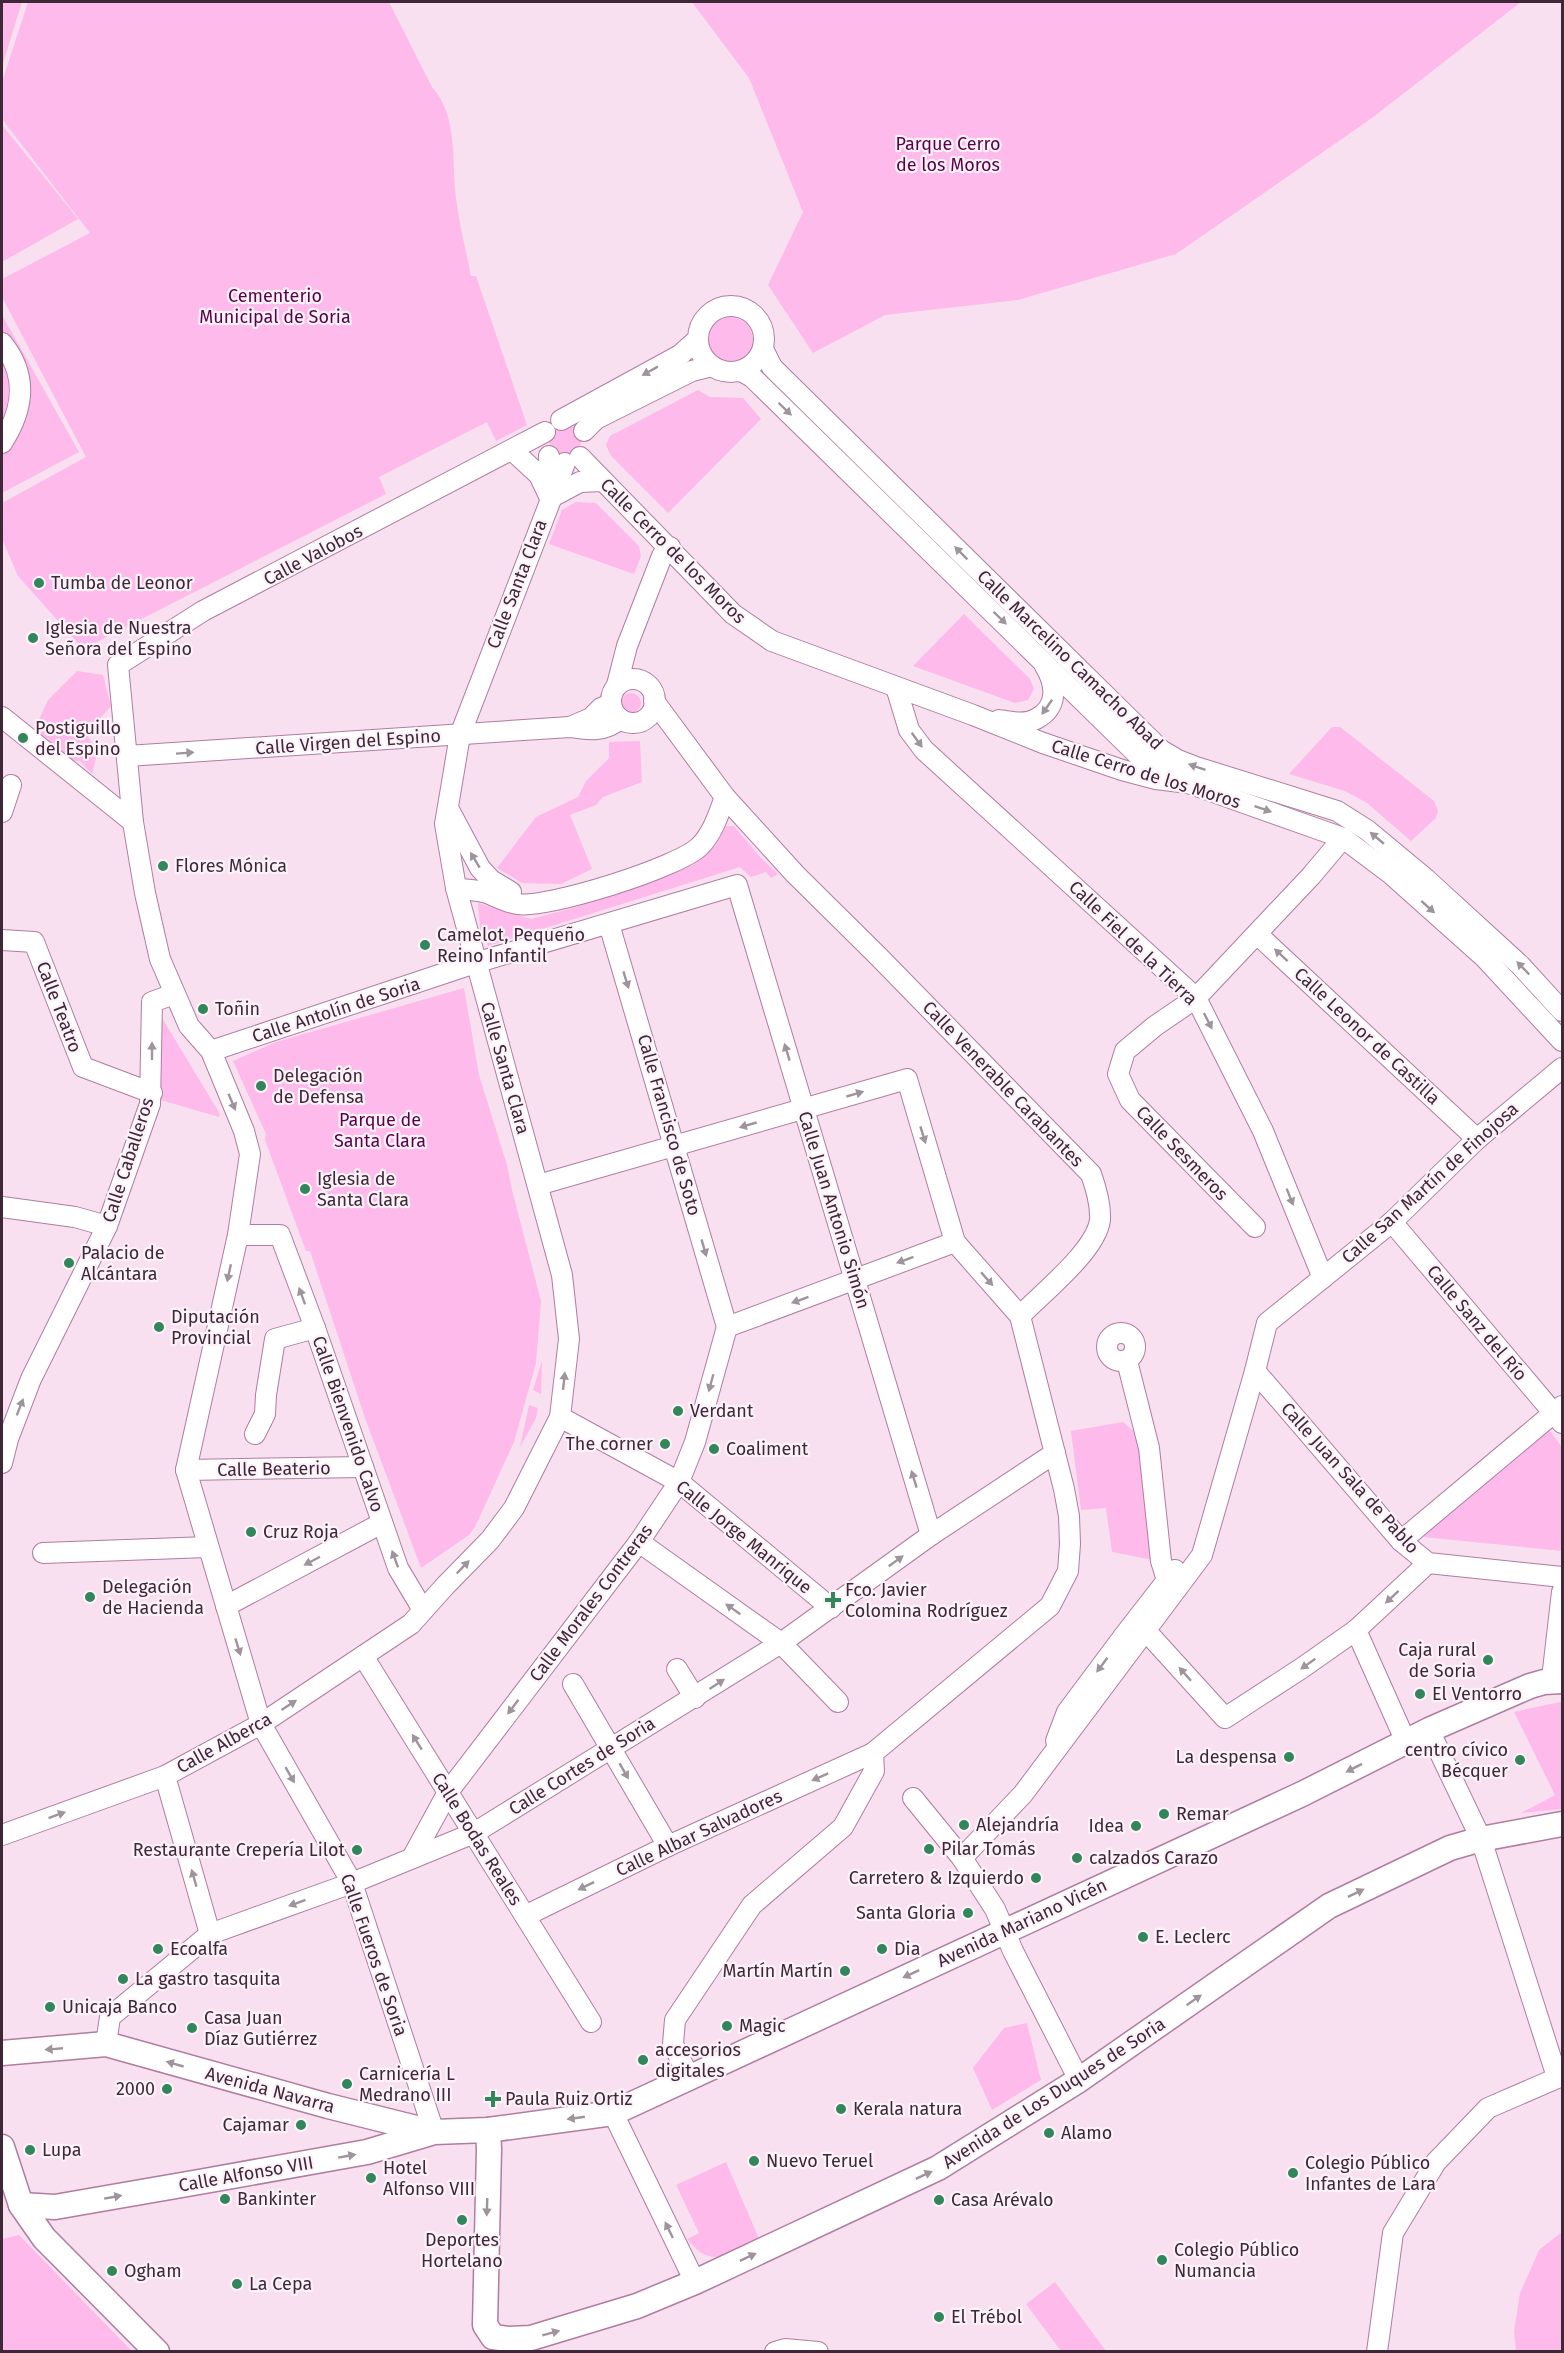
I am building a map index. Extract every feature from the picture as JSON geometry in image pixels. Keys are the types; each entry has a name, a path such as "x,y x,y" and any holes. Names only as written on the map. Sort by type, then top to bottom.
{"street":[{"path":"561,420 575,422 584,431 596,419 692,371 712,366 731,372 741,371 758,360 763,350 762,327 756,317 747,310 725,307 706,318 700,328 698,339 700,350 712,366"},
{"name":"Calle Valobos","path":"127,756 118,666 203,611 512,450 557,451 555,422 680,355 698,339"},
{"path":"2,343 12,356 20,382 20,402 11,429 2,443"},
{"name":"Calle Marcelino Camacho Abad","path":"763,350 772,367 1161,750 1196,767 1336,811 1367,830 1426,879 1520,965 1563,1011"},
{"name":"Calle Marcelino Camacho Abad","path":"741,371 753,377 1137,754 1156,769 1188,783"},
{"name":"Calle Santa Clara","path":"423,1610 490,1540 514,1508 560,1417 569,1339 562,1275 475,963 456,888 445,824 460,735 550,498 557,451 586,445 584,431"},
{"name":"Calle Santa Clara","path":"512,450 539,475 550,498"},
{"name":"Calle Cerro de los Moros","path":"557,451 603,481 733,614 760,634 809,656 973,715 1043,743 1122,770 1156,779 1188,783 1343,838 1391,874 1484,957 1563,1041"},
{"name":"Calle Santa Clara","path":"550,498 580,482 603,481"},
{"path":"627,646 639,680 650,688 654,701 652,712 644,720 632,723 616,703 627,646 662,556 670,547"},
{"name":"Calle Cerro de los Moros","path":"973,715 1017,723 1036,720 1044,713 1052,702 1055,690 1053,679 1038,655"},
{"path":"616,703 627,680 639,680"},
{"name":"Calle Fiel de la Tierra","path":"896,687 909,730 924,750 1196,998 1263,1131 1323,1278"},
{"name":"Calle Venerable Carabantes","path":"654,701 725,797 795,874 1091,1174 1098,1196 1100,1221 1089,1248 1020,1316"},
{"name":"Calle Virgen del Espino","path":"127,756 570,727 591,717 601,708 616,703"},
{"path":"2,717 133,822"},
{"name":"Calle Venerable Carabantes","path":"644,720 680,736"},
{"path":"127,756 133,822 160,959 189,1026 211,1051 244,1131 250,1154 238,1235 186,1470"},
{"path":"2,812 11,785"},
{"path":"456,888 484,892 517,904 538,904 596,889 683,859 701,846 715,823 725,797"},
{"path":"448,808 480,868 491,880 538,904"},
{"path":"1196,998 1343,838"},
{"name":"Calle Antolín de Soria","path":"211,1051 475,963 738,885"},
{"name":"Calle Juan Antonio Simón","path":"738,885 931,1535"},
{"name":"Calle Francisco de Soto","path":"609,924 727,1327"},
{"name":"Calle Leonor de Castilla","path":"1257,934 1477,1139"},
{"name":"Calle Teatro","path":"2,940 34,942 83,1067 152,1093"},
{"name":"Calle Caballeros","path":"2,1463 8,1439 31,1379 107,1227 150,1104 152,1002 174,994"},
{"name":"Calle Sesmeros","path":"1196,998 1125,1050 1118,1074 1130,1100 1255,1227"},
{"name":"Calle San Martín de Finojosa","path":"962,1858 1023,1794 1202,1555 1267,1323 1392,1222 1477,1139 1563,1068"},
{"path":"538,1185 907,1079 955,1242 1020,1316 1069,1516 1068,1571 1050,1606 873,1753 874,1771 843,1827 752,1905 675,2020 673,2044 689,2077"},
{"path":"2,1208 75,1217 107,1227"},
{"name":"Calle Sanz del Río","path":"1392,1222 1560,1414"},
{"name":"Calle Bienvenido Calvo","path":"238,1235 280,1235 315,1328 398,1568 423,1610"},
{"path":"727,1327 955,1242"},
{"name":"Calle Morales Contreras","path":"412,1858 448,1792 639,1542 679,1482 695,1442 727,1327"},
{"path":"255,1434 266,1414 266,1395 275,1339 315,1328"},
{"path":"1127,1361 1149,1448 1161,1561 1167,1580"},
{"name":"Calle Juan Sala de Pablo","path":"1255,1371 1401,1541 1428,1563 1563,1577"},
{"path":"1401,1541 1560,1414"},
{"name":"Calle Jorge Manrique","path":"560,1417 679,1482 831,1608"},
{"name":"Calle Cortes de Soria","path":"106,2044 110,2017 210,1934 352,1883 474,1833 781,1643 931,1535 1055,1453"},
{"name":"Calle San Martín de Finojosa","path":"1049,1760 1067,1712 1190,1551 1215,1478 1230,1459"},
{"name":"Calle Beaterio","path":"186,1470 363,1467"},
{"name":"Calle Fueros de Soria","path":"186,1470 261,1724 352,1883 434,2132"},
{"path":"226,1606 382,1523"},
{"path":"639,1542 781,1643 838,1702"},
{"path":"43,1552 208,1547"},
{"path":"1123,1637 1146,1631 1225,1718 1356,1630 1428,1563"},
{"path":"1559,1674 1563,1592"},
{"name":"Calle Alberca","path":"2,1835 165,1776 261,1724 411,1624 423,1610"},
{"path":"1356,1630 1406,1742"},
{"name":"Calle Bodas Reales","path":"363,1656 591,2022"},
{"path":"677,1669 695,1698"},
{"name":"Avenida Mariano Vicén","path":"434,2132 488,2130 613,2113 1302,1794 1429,1730 1459,1709 1530,1673 1559,1674"},
{"path":"573,1684 668,1846"},
{"path":"1377,2352 1393,2233 1436,2162 1488,2108 1560,2076 1481,1839 1429,1730"},
{"name":"Calle Albar Salvadores","path":"525,1916 668,1846 873,1753"},
{"path":"165,1776 210,1934"},
{"path":"913,1798 962,1858 995,1909 1079,2080"},
{"name":"Avenida de Los Duques de Soria","path":"499,2344 508,2339 524,2339 554,2332 637,2306 695,2282 938,2168 1079,2080 1329,1906 1450,1848 1481,1839 1563,1824"},
{"path":"2,2053 106,2044"},
{"name":"Avenida Navarra","path":"106,2044 328,2106 434,2132"},
{"path":"613,2113 695,2282"},
{"path":"488,2130 484,2318 487,2330 499,2344"},
{"name":"Calle Alfonso VIII","path":"21,2205 56,2207 367,2152 434,2132"},
{"path":"2,2147 21,2205 44,2238 157,2352"},
{"path":"44,2238 56,2207"},
{"path":"775,2352 785,2349 818,2352"}],"green space":[{"path":"2,2 22,2 2,67"},
{"name":"Cementerio Municipal de Soria","path":"28,2 389,2 446,112 452,140 457,208 471,276 476,276 527,425 496,441 487,422 379,477 386,494 83,649 18,576 2,539 2,503 86,457 2,297 2,279 90,233 2,119 2,82"},
{"name":"Parque Cerro de los Moros","path":"692,2 1521,2 1372,118 1176,254 1018,300 885,315 813,353 768,285 803,212 749,78"},
{"path":"2,125 78,219 2,262"},
{"path":"2,315 79,452 2,493"},
{"path":"730,317 746,324 753,340 746,356 730,363 714,356 707,340 714,324"},
{"path":"698,390 710,397 743,398 761,419 668,513 611,456 606,445 610,436"},
{"path":"565,425 576,430 581,441 576,452 565,457 554,452 549,441 554,430"},
{"path":"576,502 596,503 639,546 641,556 634,574 549,544 562,510"},
{"path":"964,614 1030,679 1034,689 1028,700 1015,703 913,666"},
{"path":"77,671 103,675 111,706 86,734 98,751 92,774 80,761 56,760 30,739 48,700"},
{"path":"631,693 638,696 641,703 638,710 631,713 624,710 621,703 624,696"},
{"path":"1332,727 1340,727 1434,801 1438,811 1436,818 1411,841 1367,803 1345,791 1289,774"},
{"path":"640,741 642,782 603,797 596,805 570,815 592,869 561,884 522,883 497,868 536,817 578,797 586,781 609,758 609,742"},
{"path":"726,826 734,826 778,874 771,878 766,872 751,877 740,867 488,946 480,928 478,903 531,919 576,907 693,865 716,845"},
{"name":"Parque de Santa Clara","path":"464,988 479,1075 507,1165 541,1301 536,1363 514,1442 475,1527 469,1535 421,1568 365,1418 310,1251 306,1251 265,1140 266,1134 233,1061 276,1042"},
{"path":"162,1018 220,1114 219,1117 157,1099 160,1019"},
{"path":"542,1361 541,1394 533,1390"},
{"path":"529,1405 538,1408 536,1418 520,1447"},
{"path":"1123,1422 1138,1435 1153,1560 1112,1552 1106,1508 1081,1510 1071,1431"},
{"path":"1547,1427 1562,1447 1562,1551 1423,1537"},
{"path":"1562,1703 1562,1809 1521,1813 1555,1795 1514,1712"},
{"path":"1027,2023 1041,2080 992,2110 973,2068 1004,2028"},
{"path":"726,2162 760,2241 730,2254 713,2257 696,2249 687,2239 699,2233 676,2185"},
{"path":"1562,2232 1562,2351 1516,2351 1514,2331 1520,2293 1539,2250"},
{"path":"19,2235 132,2351 2,2351 2,2239"},
{"path":"1055,2282 1106,2351 1061,2351 1026,2304"}],"place":[{"name":"Tumba de Leonor","path":"39,583"},
{"name":"Iglesia de Nuestra Señora del Espino","path":"33,638"},
{"name":"Postiguillo del Espino","path":"23,738"},
{"name":"Flores Mónica","path":"163,866"},
{"name":"Camelot, Pequeño Reino Infantil","path":"425,945"},
{"name":"Toñin","path":"203,1009"},
{"name":"Delegación de Defensa","path":"261,1086"},
{"name":"Iglesia de Santa Clara","path":"305,1189"},
{"name":"Palacio de Alcántara","path":"69,1263"},
{"name":"Diputación Provincial","path":"159,1327"},
{"name":"Verdant","path":"678,1411"},
{"name":"The corner","path":"665,1444"},
{"name":"Coaliment","path":"714,1449"},
{"name":"Cruz Roja","path":"251,1532"},
{"name":"Delegación de Hacienda","path":"90,1597"},
{"name":"Fco. Javier Colomina Rodríguez","path":"833,1600"},
{"name":"Caja rural de Soria","path":"1488,1660"},
{"name":"El Ventorro","path":"1420,1694"},
{"name":"La despensa","path":"1289,1757"},
{"name":"centro cívico Bécquer","path":"1520,1760"},
{"name":"Remar","path":"1164,1814"},
{"name":"Alejandría","path":"964,1825"},
{"name":"Idea","path":"1136,1826"},
{"name":"Pilar Tomás","path":"929,1849"},
{"name":"Restaurante Crepería Lilot","path":"357,1850"},
{"name":"calzados Carazo","path":"1077,1858"},
{"name":"Carretero & Izquierdo","path":"1036,1878"},
{"name":"Santa Gloria","path":"968,1913"},
{"name":"E. Leclerc","path":"1143,1937"},
{"name":"Ecoalfa","path":"158,1949"},
{"name":"Dia","path":"882,1949"},
{"name":"Martín Martín","path":"845,1971"},
{"name":"La gastro tasquita","path":"123,1979"},
{"name":"Unicaja Banco","path":"50,2007"},
{"name":"Magic","path":"727,2026"},
{"name":"Casa Juan Díaz Gutiérrez","path":"192,2028"},
{"name":"accesorios digitales","path":"643,2060"},
{"name":"Carnicería L Medrano III","path":"347,2084"},
{"name":"2000","path":"167,2089"},
{"name":"Paula Ruiz Ortiz","path":"493,2099"},
{"name":"Kerala natura","path":"841,2109"},
{"name":"Cajamar","path":"301,2125"},
{"name":"Alamo","path":"1049,2133"},
{"name":"Lupa","path":"30,2150"},
{"name":"Nuevo Teruel","path":"754,2161"},
{"name":"Colegio Público Infantes de Lara","path":"1293,2173"},
{"name":"Hotel Alfonso VIII","path":"371,2178"},
{"name":"Bankinter","path":"225,2199"},
{"name":"Casa Arévalo","path":"939,2200"},
{"name":"Deportes Hortelano","path":"462,2220"},
{"name":"Colegio Público Numancia","path":"1162,2260"},
{"name":"Ogham","path":"112,2271"},
{"name":"La Cepa","path":"237,2284"},
{"name":"El Trébol","path":"939,2317"}]}
